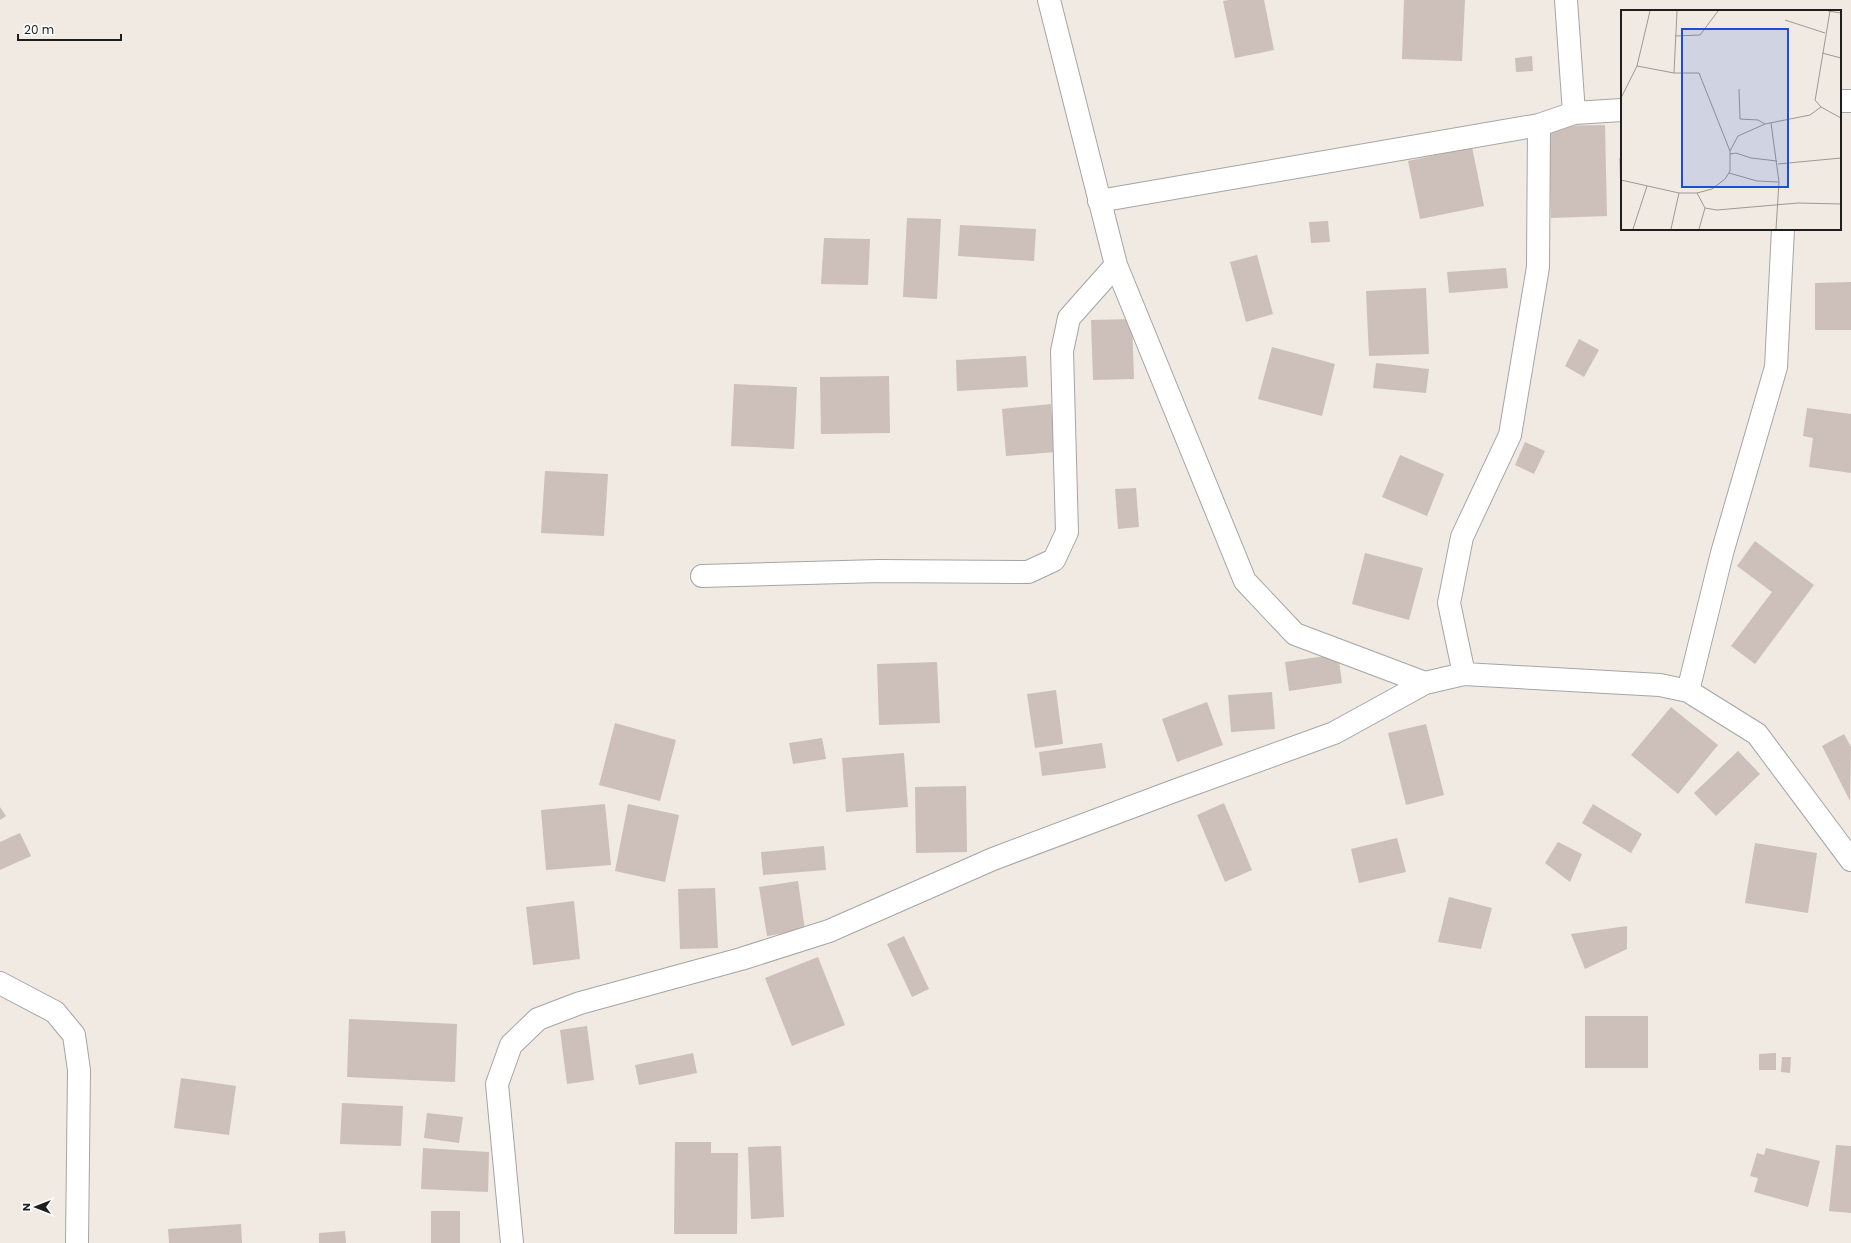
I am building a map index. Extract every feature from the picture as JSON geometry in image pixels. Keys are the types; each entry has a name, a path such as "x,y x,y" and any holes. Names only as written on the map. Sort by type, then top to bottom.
{"street":[{"path":"1049,0 1116,265 1245,581 1295,634 1425,683"},
{"path":"1566,0 1574,113"},
{"path":"1099,201 1539,125 1574,113 1621,110"},
{"path":"1464,674 1449,603 1462,537 1510,436 1538,267 1539,125"},
{"path":"1688,691 1722,553 1776,367 1783,230"},
{"path":"702,576 879,571 1028,572 1054,560 1067,532 1062,351 1069,318 1116,265"},
{"path":"512,1243 497,1084 511,1045 538,1019 580,1003 741,959 829,931 993,859 1167,793 1334,733 1425,683 1464,674 1660,685 1688,691 1756,734 1851,860"},
{"path":"0,983 54,1012 74,1035 79,1070 77,1243"}],"building":[{"path":"1264,0 1274,50 1235,58 1223,1"},
{"path":"1404,0 1465,0 1462,61 1402,59"},
{"path":"1532,56 1533,71 1516,72 1515,58"},
{"path":"1605,125 1607,216 1551,218 1548,126"},
{"path":"1472,147 1484,206 1420,219 1408,161"},
{"path":"1621,157 1621,201 1619,158"},
{"path":"907,218 941,219 937,299 903,297"},
{"path":"1328,221 1330,242 1311,243 1309,222"},
{"path":"960,225 1036,229 1034,261 958,256"},
{"path":"824,238 870,239 868,285 821,284"},
{"path":"1257,255 1273,314 1246,322 1230,262"},
{"path":"1506,268 1508,288 1449,293 1447,272"},
{"path":"1851,282 1851,330 1815,330 1815,283"},
{"path":"1426,288 1429,354 1369,356 1366,291"},
{"path":"1132,319 1134,379 1093,380 1091,320"},
{"path":"1579,339 1599,350 1584,377 1565,366"},
{"path":"1272,347 1335,364 1322,416 1258,399"},
{"path":"1026,356 1028,387 957,391 956,360"},
{"path":"1376,363 1429,369 1426,393 1373,388"},
{"path":"889,376 890,433 821,434 820,377"},
{"path":"734,384 797,387 794,449 731,446"},
{"path":"1051,404 1055,452 1006,456 1002,409"},
{"path":"1807,408 1851,414 1851,473 1809,467 1813,438 1803,436"},
{"path":"1525,442 1545,451 1534,474 1515,465"},
{"path":"1400,455 1444,474 1427,516 1382,497"},
{"path":"545,471 608,474 604,536 541,533"},
{"path":"1136,488 1139,527 1118,529 1115,489"},
{"path":"1755,541 1814,585 1755,664 1731,646 1772,592 1737,566"},
{"path":"1365,553 1423,568 1409,620 1352,604"},
{"path":"1338,654 1342,683 1289,691 1285,662"},
{"path":"937,662 940,723 879,725 877,664"},
{"path":"1056,690 1063,744 1035,748 1027,694"},
{"path":"1272,692 1275,729 1231,732 1228,695"},
{"path":"1207,702 1223,745 1177,762 1162,719"},
{"path":"1671,707 1718,745 1678,794 1631,755"},
{"path":"615,723 676,740 660,801 599,785"},
{"path":"1426,724 1444,795 1406,805 1388,733"},
{"path":"1844,734 1851,747 1850,801 1822,746"},
{"path":"822,738 826,759 793,764 789,743"},
{"path":"1102,743 1106,768 1042,776 1039,752"},
{"path":"1738,751 1760,774 1716,816 1694,793"},
{"path":"904,753 908,807 846,812 842,758"},
{"path":"966,786 967,852 916,853 915,787"},
{"path":"1224,803 1252,870 1225,882 1197,815"},
{"path":"605,804 611,865 546,870 541,810"},
{"path":"628,804 679,815 665,882 615,871"},
{"path":"1593,804 1642,834 1631,853 1582,823"},
{"path":"0,807 6,816 0,820"},
{"path":"20,833 31,856 0,870 0,842"},
{"path":"1397,838 1406,872 1359,883 1351,849"},
{"path":"1558,842 1582,854 1570,882 1545,863"},
{"path":"1755,843 1817,853 1808,913 1745,903"},
{"path":"824,846 826,870 763,875 761,852"},
{"path":"798,881 805,930 767,936 759,887"},
{"path":"715,888 718,948 680,949 678,889"},
{"path":"1449,897 1492,908 1481,949 1438,942"},
{"path":"574,901 580,959 533,965 526,907"},
{"path":"1627,926 1627,949 1585,969 1571,934"},
{"path":"904,936 929,989 912,997 887,944"},
{"path":"818,957 845,1025 792,1046 765,978"},
{"path":"1585,1016 1648,1016 1648,1068 1585,1068"},
{"path":"349,1019 457,1024 455,1082 347,1077"},
{"path":"587,1026 594,1080 567,1084 560,1030"},
{"path":"693,1053 697,1073 639,1085 635,1065"},
{"path":"1776,1053 1776,1070 1759,1070 1759,1054"},
{"path":"1782,1057 1791,1057 1790,1073 1781,1072"},
{"path":"181,1078 236,1086 229,1135 174,1128"},
{"path":"342,1103 403,1106 401,1146 340,1144"},
{"path":"427,1113 463,1117 459,1143 424,1138"},
{"path":"675,1142 711,1142 711,1153 738,1153 737,1234 674,1234"},
{"path":"1836,1145 1851,1146 1851,1213 1829,1211"},
{"path":"781,1146 784,1217 751,1219 748,1147"},
{"path":"423,1148 489,1152 488,1192 421,1189"},
{"path":"1766,1148 1820,1161 1808,1207 1754,1192 1758,1178 1750,1176 1757,1153 1764,1155"},
{"path":"431,1211 460,1211 460,1243 431,1243"},
{"path":"241,1224 242,1243 169,1243 168,1229"},
{"path":"345,1231 346,1243 319,1243 319,1233"}]}
